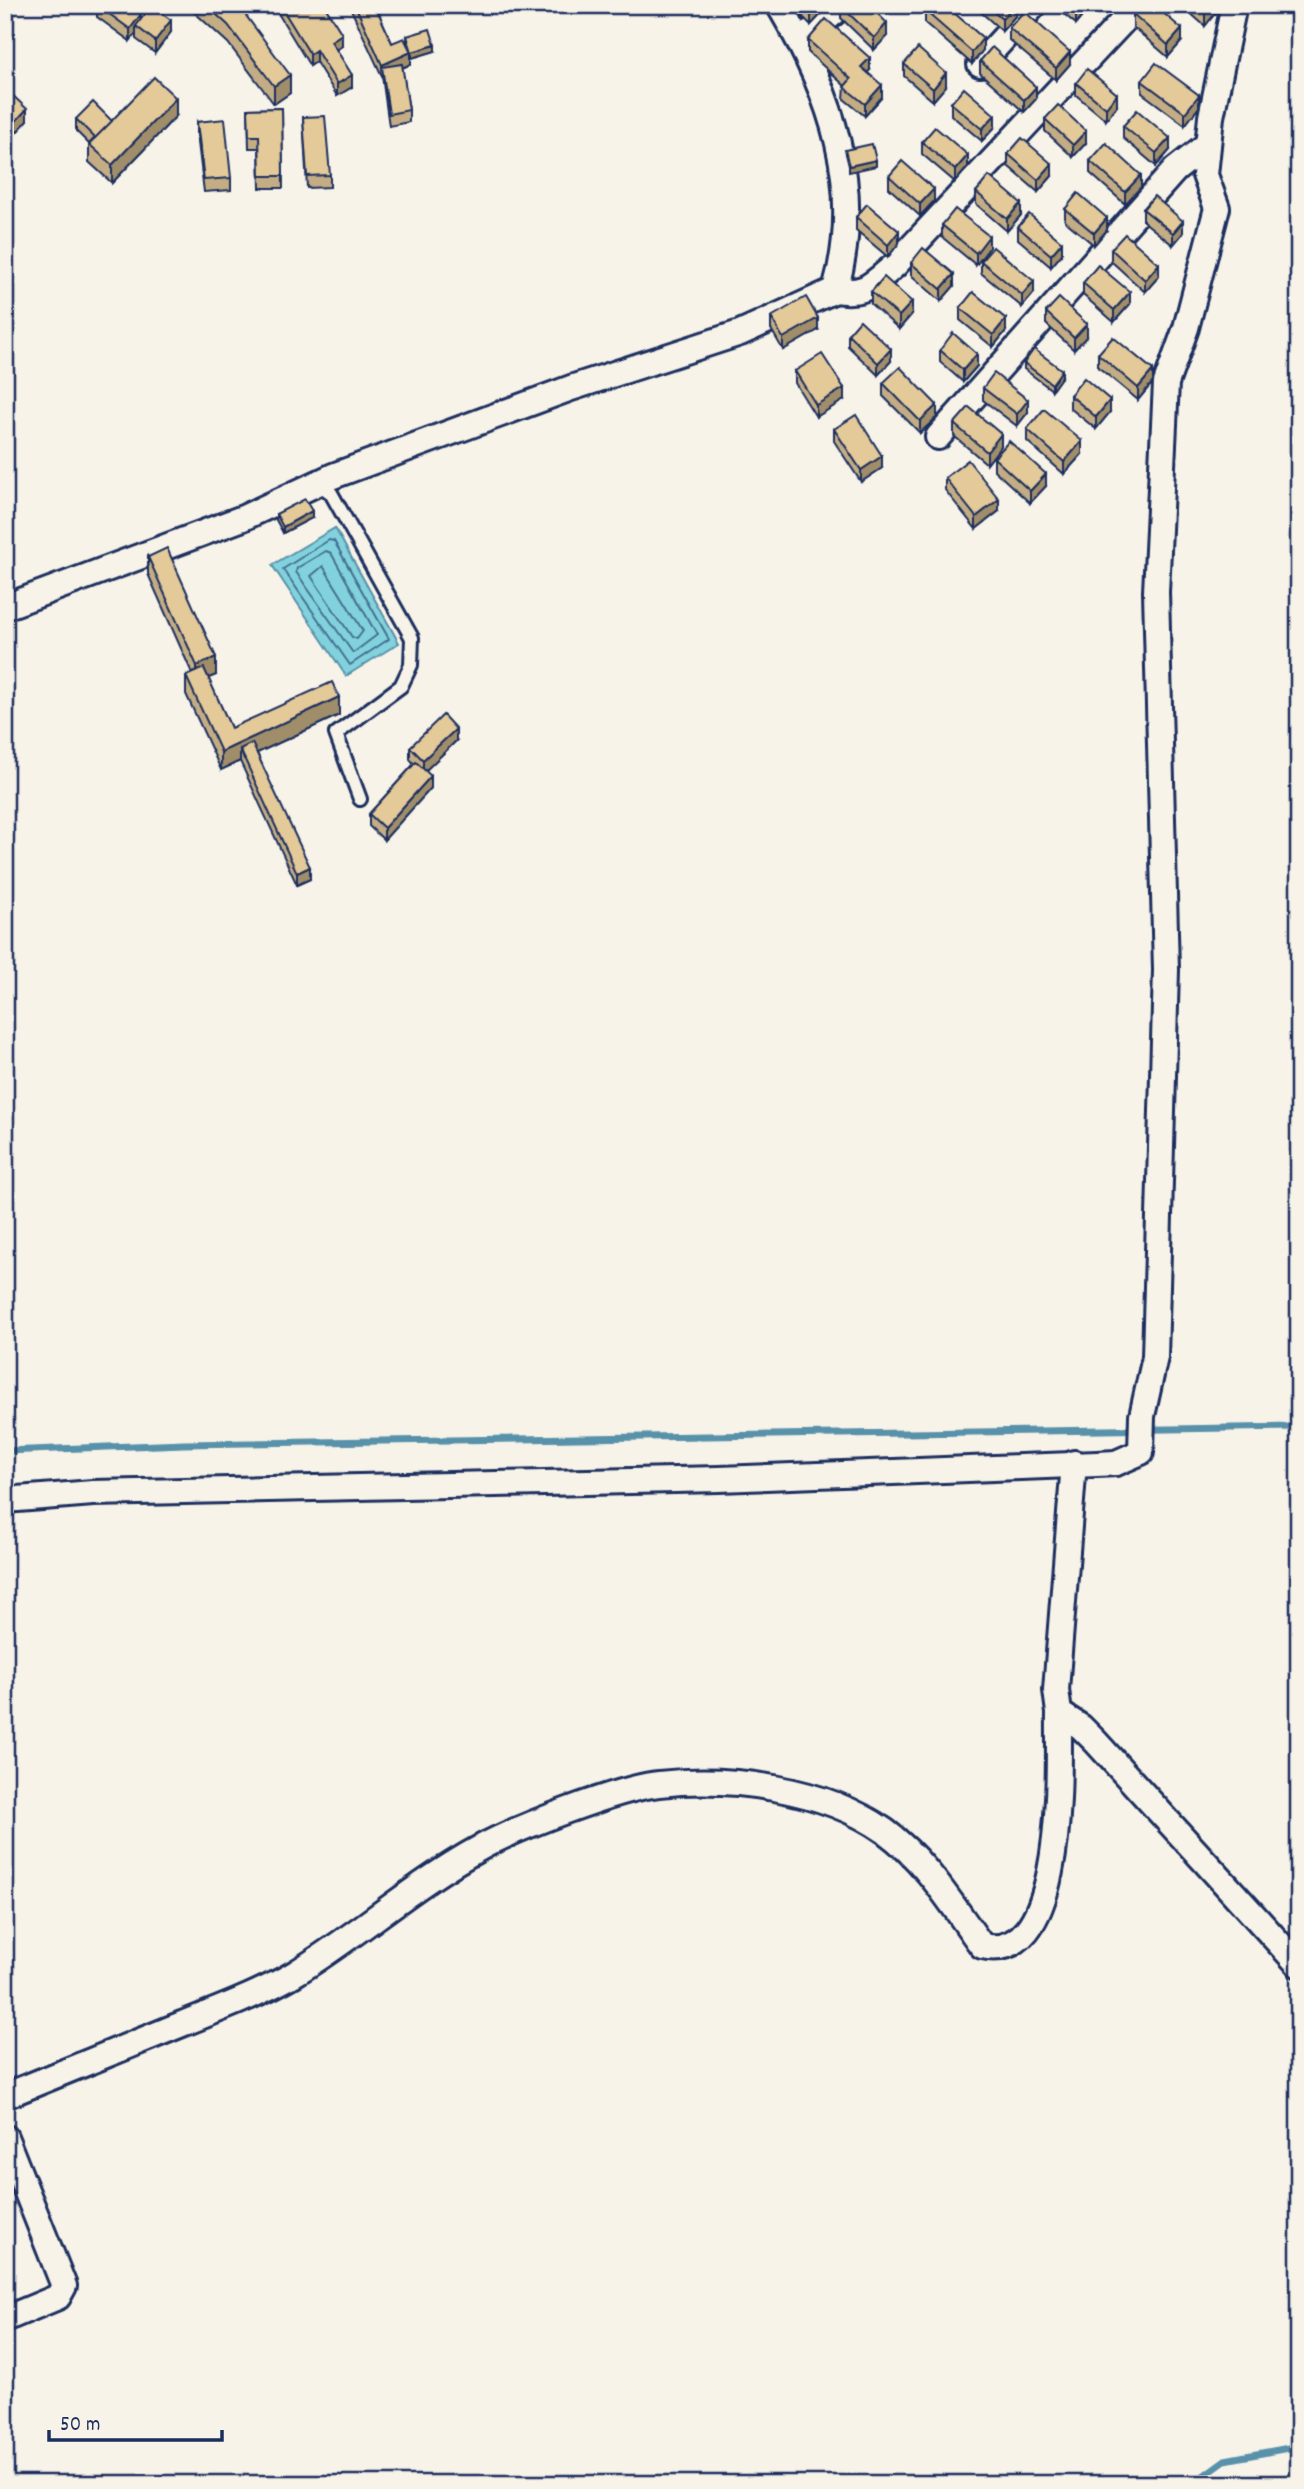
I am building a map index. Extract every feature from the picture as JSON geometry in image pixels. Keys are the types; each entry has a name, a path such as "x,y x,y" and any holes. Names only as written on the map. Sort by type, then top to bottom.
{"street":[{"path":"779,5 800,41 837,133 848,201 835,290"},
{"path":"800,41 844,5"},
{"path":"980,64 1034,5"},
{"path":"5,607 243,518 317,483 571,388 729,337 835,290 854,293 870,287 894,265 1138,5"},
{"path":"5,1500 93,1493 719,1479 1116,1463 1141,1452 1143,1416 1156,1357 1166,970 1156,592 1166,383 1186,328 1217,208 1205,175 1208,144 1234,5"},
{"path":"937,437 1175,170 1208,144"},
{"path":"5,2096 209,2013 293,1975 439,1872 482,1847 591,1804 658,1784 773,1787 817,1798 851,1811 885,1831 919,1862 943,1889 982,1946 1003,1947 1022,1936 1042,1902 1052,1869 1058,1801 1059,1713 1056,1690 1074,1463"},
{"path":"1059,1713 1081,1727 1096,1742 1299,1965"},
{"path":"5,2137 64,2286 58,2297 5,2319"}],"lane":[{"path":"317,483 331,493 412,638 411,665 401,686 336,734 360,799"}],"water":[{"path":"335,528 399,643 346,676 272,565"}],"building":[{"path":"97,5 129,5 141,14 130,29"},
{"path":"206,5 235,5 244,13 290,75 274,86 228,25"},
{"path":"280,5 324,5 342,34 331,41 352,75 337,84 316,50 310,54"},
{"path":"355,5 375,5 392,43 404,38 411,52 382,65"},
{"path":"803,5 818,5 811,13"},
{"path":"842,5 869,5 887,23 874,38"},
{"path":"930,5 945,5 983,38 972,52 925,11"},
{"path":"986,5 1014,5 1002,19"},
{"path":"1068,5 1081,5 1076,12"},
{"path":"1141,5 1154,5 1182,29 1168,45 1133,14"},
{"path":"1195,5 1212,5 1205,14"},
{"path":"151,6 171,20 155,41 136,26"},
{"path":"1024,11 1070,52 1056,68 1009,28"},
{"path":"826,19 870,58 861,67 882,85 865,104 844,87 851,79 808,40"},
{"path":"430,29 435,45 412,52 407,36"},
{"path":"992,47 1036,87 1024,100 980,61"},
{"path":"918,48 946,73 933,89 904,64"},
{"path":"1156,63 1199,95 1185,113 1142,81"},
{"path":"402,64 409,110 389,114 382,67"},
{"path":"1087,69 1117,94 1106,108 1076,83"},
{"path":"154,77 176,98 112,165 89,144"},
{"path":"5,88 27,109 13,124 5,117"},
{"path":"964,88 995,115 982,129 951,103"},
{"path":"93,102 112,121 95,138 76,119"},
{"path":"1058,105 1086,131 1073,145 1045,119"},
{"path":"282,108 283,176 260,176 259,136 249,136 248,109"},
{"path":"1137,110 1170,138 1156,153 1123,126"},
{"path":"325,116 330,175 307,176 303,117"},
{"path":"225,119 231,178 204,180 197,122"},
{"path":"935,127 968,155 955,170 922,142"},
{"path":"1022,138 1052,164 1038,180 1008,154"},
{"path":"1106,143 1141,175 1125,192 1090,161"},
{"path":"872,144 876,160 849,166 845,150"},
{"path":"902,161 934,189 920,204 889,176"},
{"path":"989,176 1021,203 1007,219 976,192"},
{"path":"1078,193 1107,218 1094,233 1065,209"},
{"path":"1154,196 1183,221 1173,233 1143,209"},
{"path":"867,204 899,231 888,245 856,217"},
{"path":"955,209 989,236 976,253 942,225"},
{"path":"1029,214 1062,242 1051,255 1018,227"},
{"path":"1125,234 1159,264 1145,280 1111,249"},
{"path":"993,247 1034,281 1022,295 981,261"},
{"path":"923,248 954,274 941,289 911,263"},
{"path":"1098,265 1130,292 1114,310 1083,283"},
{"path":"884,277 912,302 899,316 871,292"},
{"path":"973,292 1006,319 993,335 960,308"},
{"path":"806,297 818,318 783,338 771,317"},
{"path":"1059,298 1087,324 1074,338 1046,312"},
{"path":"860,320 891,349 878,363 848,334"},
{"path":"953,333 977,354 963,370 940,350"},
{"path":"1113,337 1153,370 1138,388 1098,354"},
{"path":"1034,349 1062,370 1052,384 1024,363"},
{"path":"822,354 844,388 816,405 795,371"},
{"path":"900,367 937,405 920,421 883,383"},
{"path":"994,373 1028,400 1017,414 983,388"},
{"path":"1084,378 1110,400 1096,417 1070,395"},
{"path":"969,407 1001,434 987,452 954,424"},
{"path":"1044,409 1082,441 1064,462 1027,429"},
{"path":"856,415 882,456 861,470 834,429"},
{"path":"1009,441 1046,474 1030,491 994,458"},
{"path":"968,460 999,499 976,517 945,478"},
{"path":"305,499 312,511 283,527 276,514"},
{"path":"167,548 216,657 197,666 148,557"},
{"path":"204,668 231,728 332,682 339,697 221,752 186,676"},
{"path":"443,715 456,729 423,760 410,747"},
{"path":"252,743 310,867 297,873 240,749"},
{"path":"416,762 431,776 384,828 369,814"}],"waterway":[{"path":"5,1451 184,1444 1299,1427"},
{"path":"1192,2484 1225,2460 1299,2446"}]}
